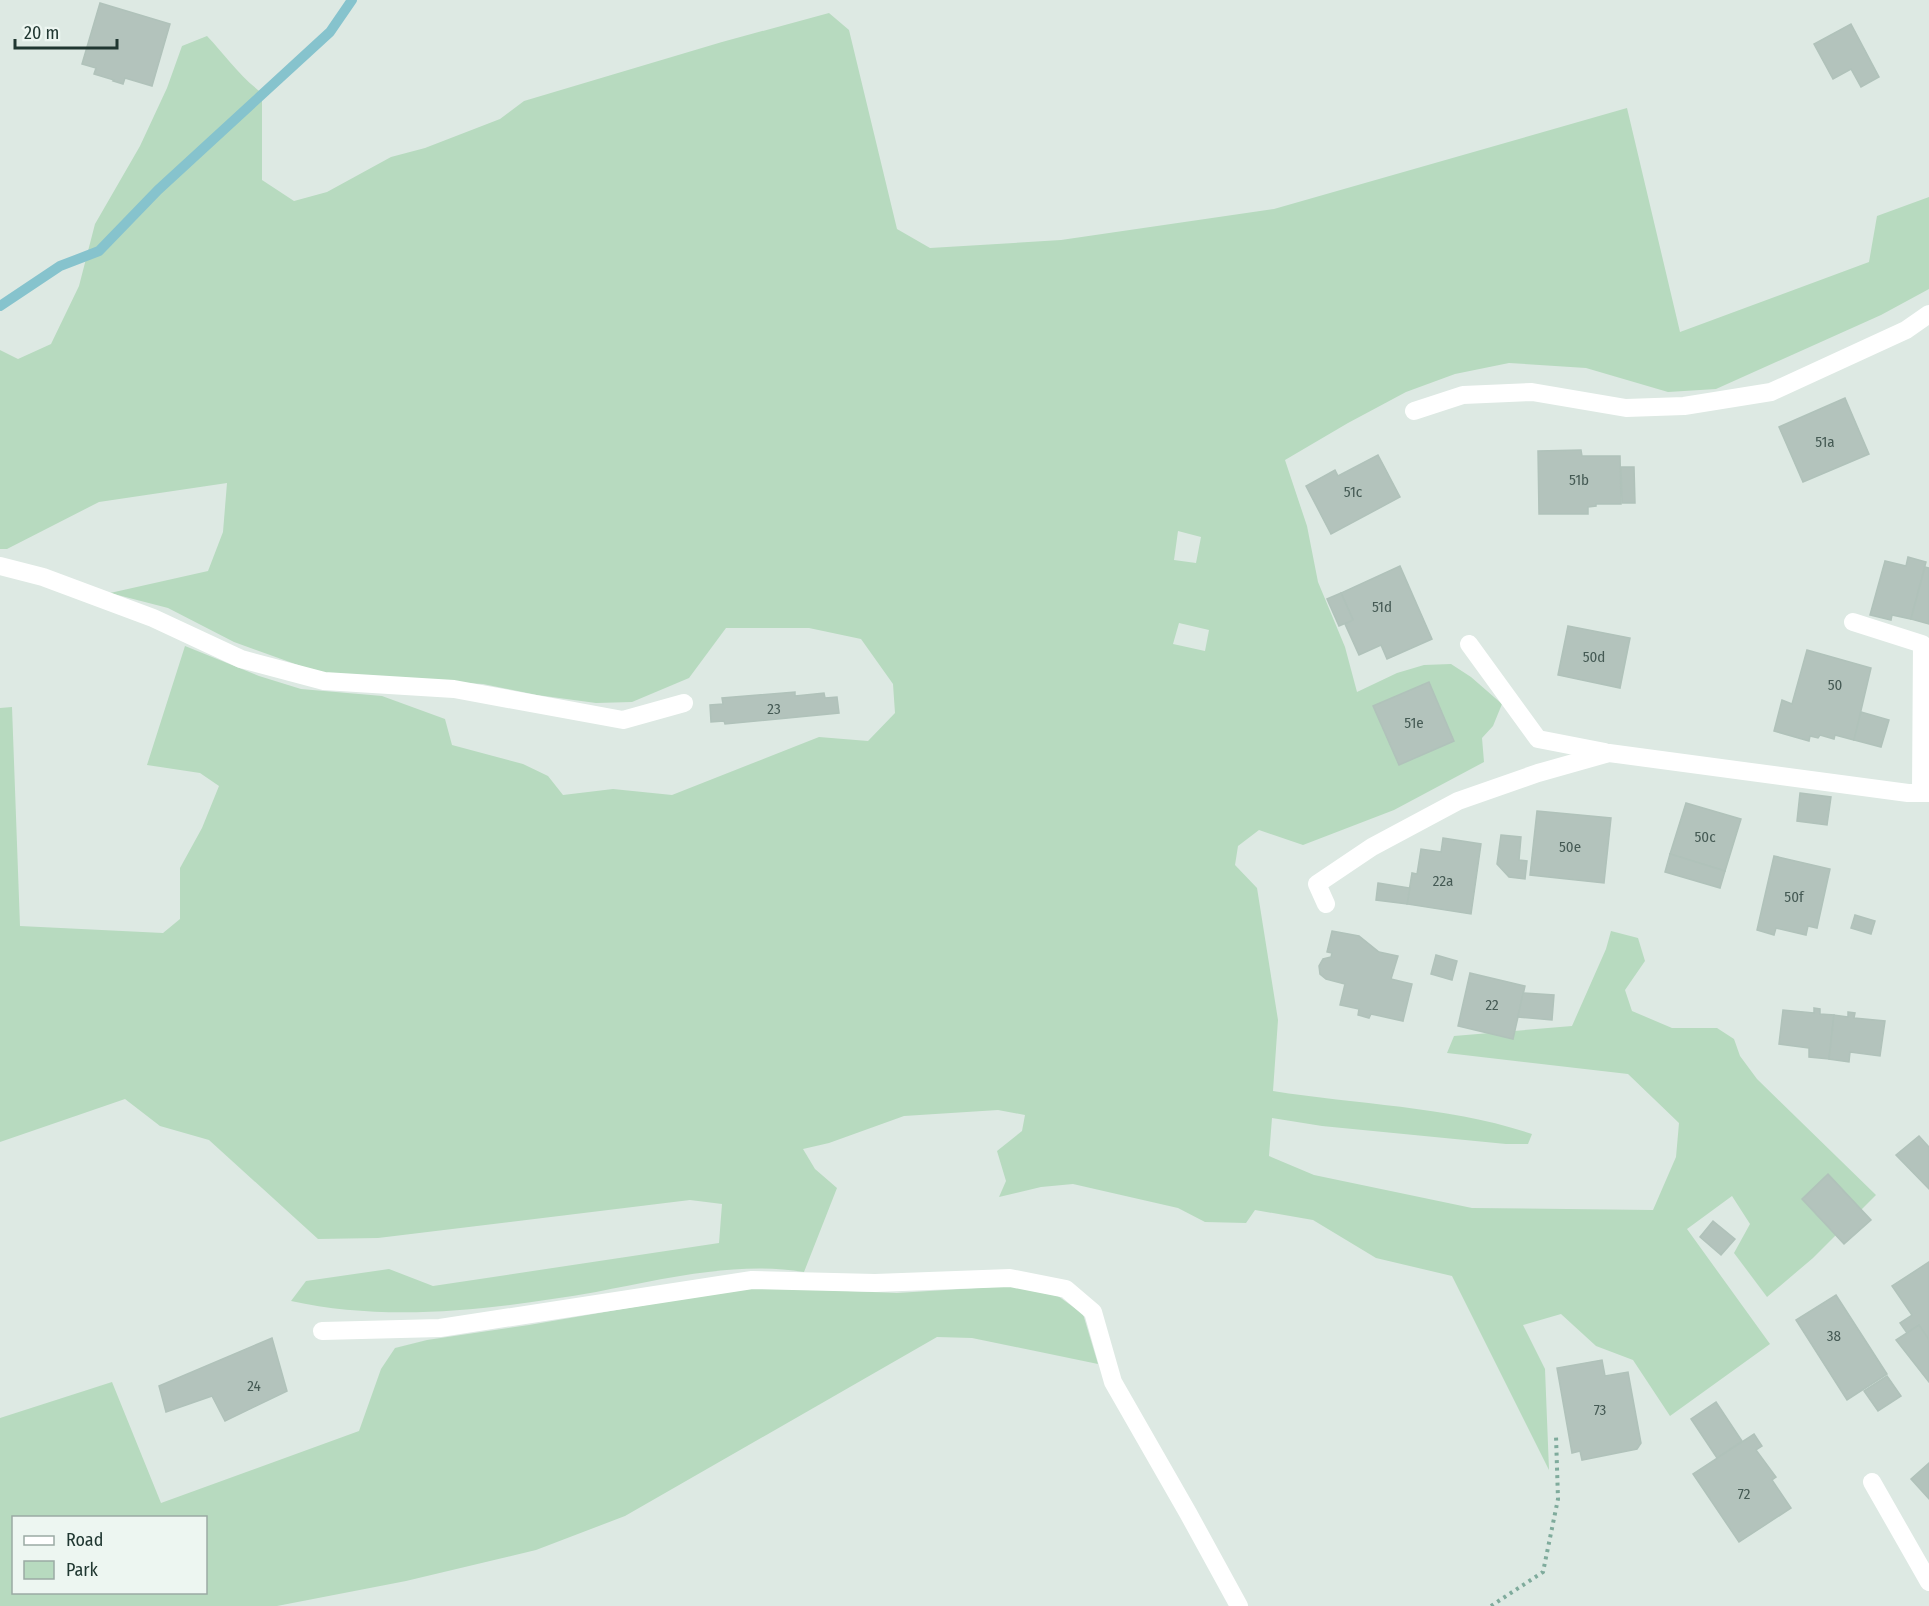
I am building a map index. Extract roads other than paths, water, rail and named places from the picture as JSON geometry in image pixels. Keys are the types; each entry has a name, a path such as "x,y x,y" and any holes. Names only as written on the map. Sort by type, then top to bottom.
{"street":[{"path":"1414,411 1463,395 1532,393 1626,408 1684,406 1771,392 1906,330 1929,314"},
{"path":"0,566 43,577 153,618 241,659 324,681 454,689 623,720 684,703"},
{"path":"1469,644 1538,739 1609,753 1908,793 1925,793 1922,644 1853,622"},
{"path":"1326,904 1317,884 1381,842 1458,801 1539,772 1609,753"},
{"path":"322,1330 440,1328 752,1280 875,1283 1010,1278 1066,1289 1093,1312 1113,1382 1239,1606"},
{"path":"1872,1482 1929,1582"}],"waterway":[{"path":"0,306 60,266 99,251 158,190 330,32 352,0"}]}
